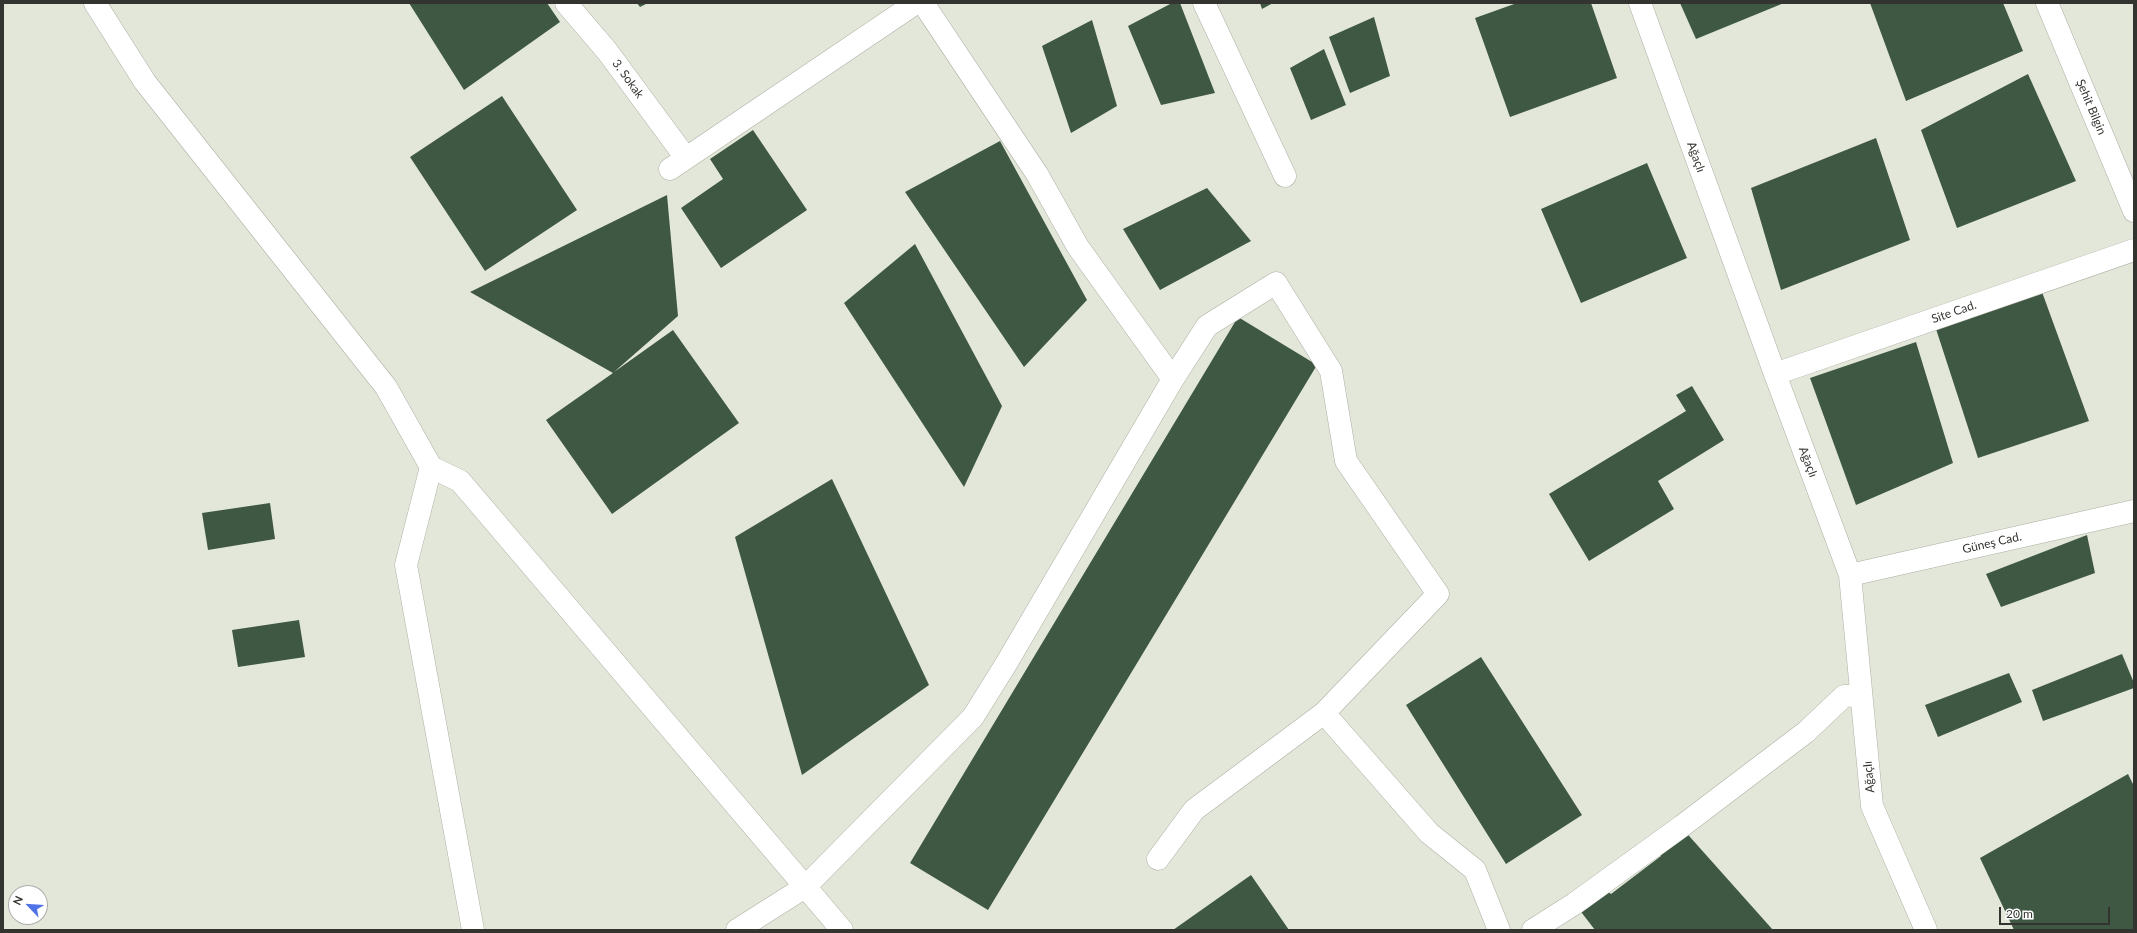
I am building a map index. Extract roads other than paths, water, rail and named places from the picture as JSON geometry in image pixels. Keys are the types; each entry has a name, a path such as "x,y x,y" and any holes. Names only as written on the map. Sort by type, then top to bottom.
{"street":[{"path":"95,3 145,82 386,387 431,467 460,481 842,930"},
{"name":"3. Sokak","path":"566,3 607,52 678,164 916,3"},
{"path":"923,3 1037,174 1078,247 1173,379"},
{"path":"1204,3 1284,176"},
{"name":"Ağaçlı","path":"1640,3 1850,575 1872,806 1926,930"},
{"name":"Şehit Bilgin","path":"2048,3 2134,211"},
{"name":"Site Cad.","path":"1775,374 2134,250"},
{"path":"737,930 805,888 973,717 1006,664 1173,379 1207,326 1276,283 1331,370 1346,461 1438,594 1324,713 1194,810 1158,858"},
{"path":"431,467 406,565 473,930"},
{"name":"Güneş Cad.","path":"1850,575 2134,511"},
{"path":"1533,930 1574,904 1688,822 1806,732 1844,696 1861,695"},
{"path":"1324,713 1429,833 1475,870 1499,930"}]}
